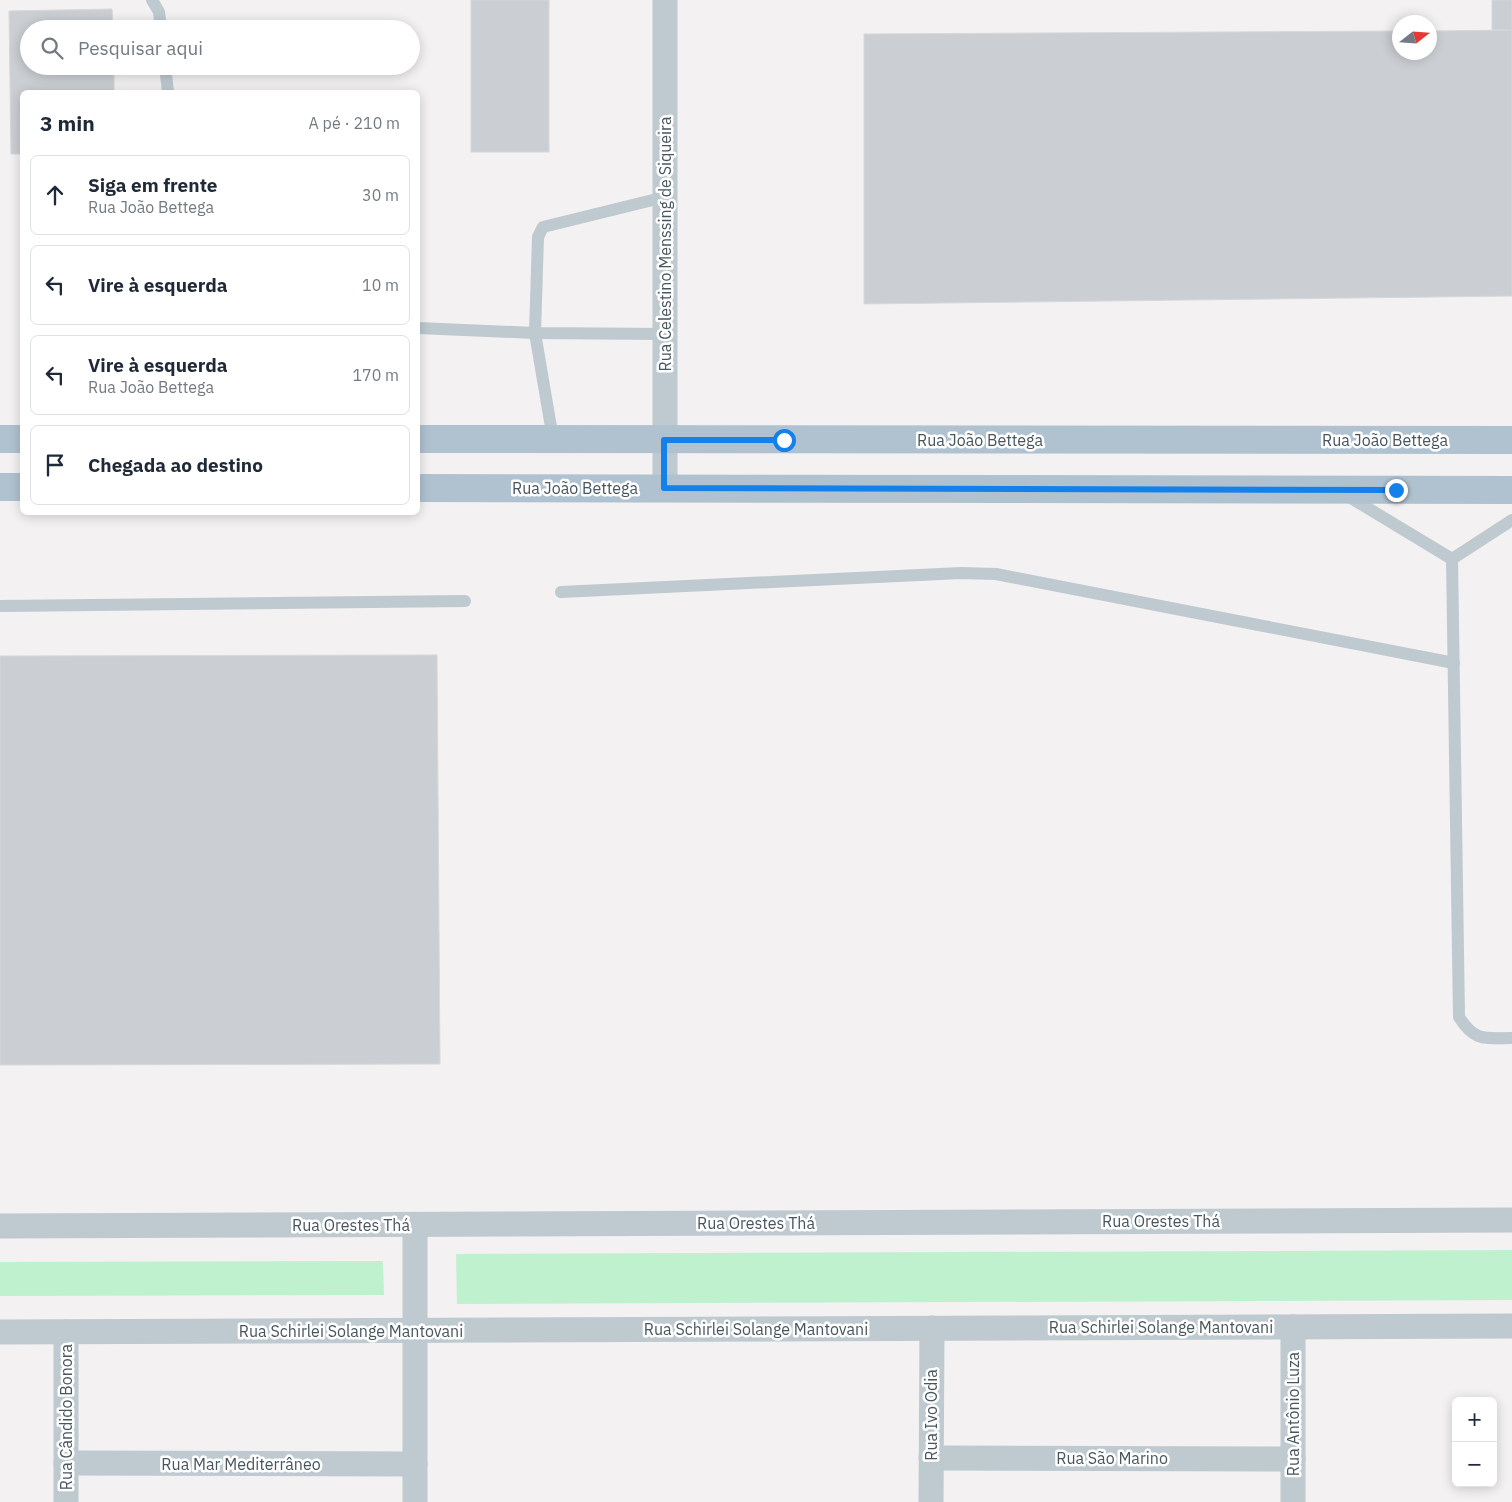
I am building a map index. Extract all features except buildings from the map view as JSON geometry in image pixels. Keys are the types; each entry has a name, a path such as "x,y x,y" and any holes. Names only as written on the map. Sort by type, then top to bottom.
{"main road":[{"path":"0,439 20,439"},
{"name":"Rua João Bettega","path":"420,439 1512,440"},
{"path":"0,486 20,487"},
{"name":"Rua João Bettega","path":"420,488 1512,490"}],"street":[{"name":"Rua Celestino Menssing de Siqueira","path":"664,488 665,0"},
{"name":"Rua Orestes Thá","path":"0,1226 1512,1220"},
{"path":"415,1225 415,1502"},
{"name":"Rua Schirlei Solange Mantovani","path":"0,1332 1512,1326"},
{"name":"Rua Antônio Luza","path":"1293,1327 1293,1502"},
{"name":"Rua Ivo Odia","path":"932,1328 932,1502"},
{"name":"Rua Cândido Bonora","path":"66,1332 66,1502"},
{"name":"Rua São Marino","path":"931,1458 1293,1459"},
{"name":"Rua Mar Mediterrâneo","path":"66,1463 415,1464"}],"lane":[{"path":"152,0 159,12 160,20"},
{"path":"166,75 168,90"},
{"path":"553,440 534,333 538,237 543,227 665,197"},
{"path":"420,328 534,333 664,334"},
{"path":"1338,490 1452,559"},
{"path":"1452,559 1512,520"},
{"path":"1452,559 1459,1017 1467,1030 1479,1038 1512,1038"},
{"path":"561,592 961,573 996,574 1454,662"},
{"path":"0,606 465,601"}],"green space":[{"path":"1512,1250 1512,1300 457,1304 456,1254"},
{"path":"383,1261 384,1295 0,1296 0,1262"}],"route":[{"path":"784,440 664,440 664,488 1396,490"}]}
